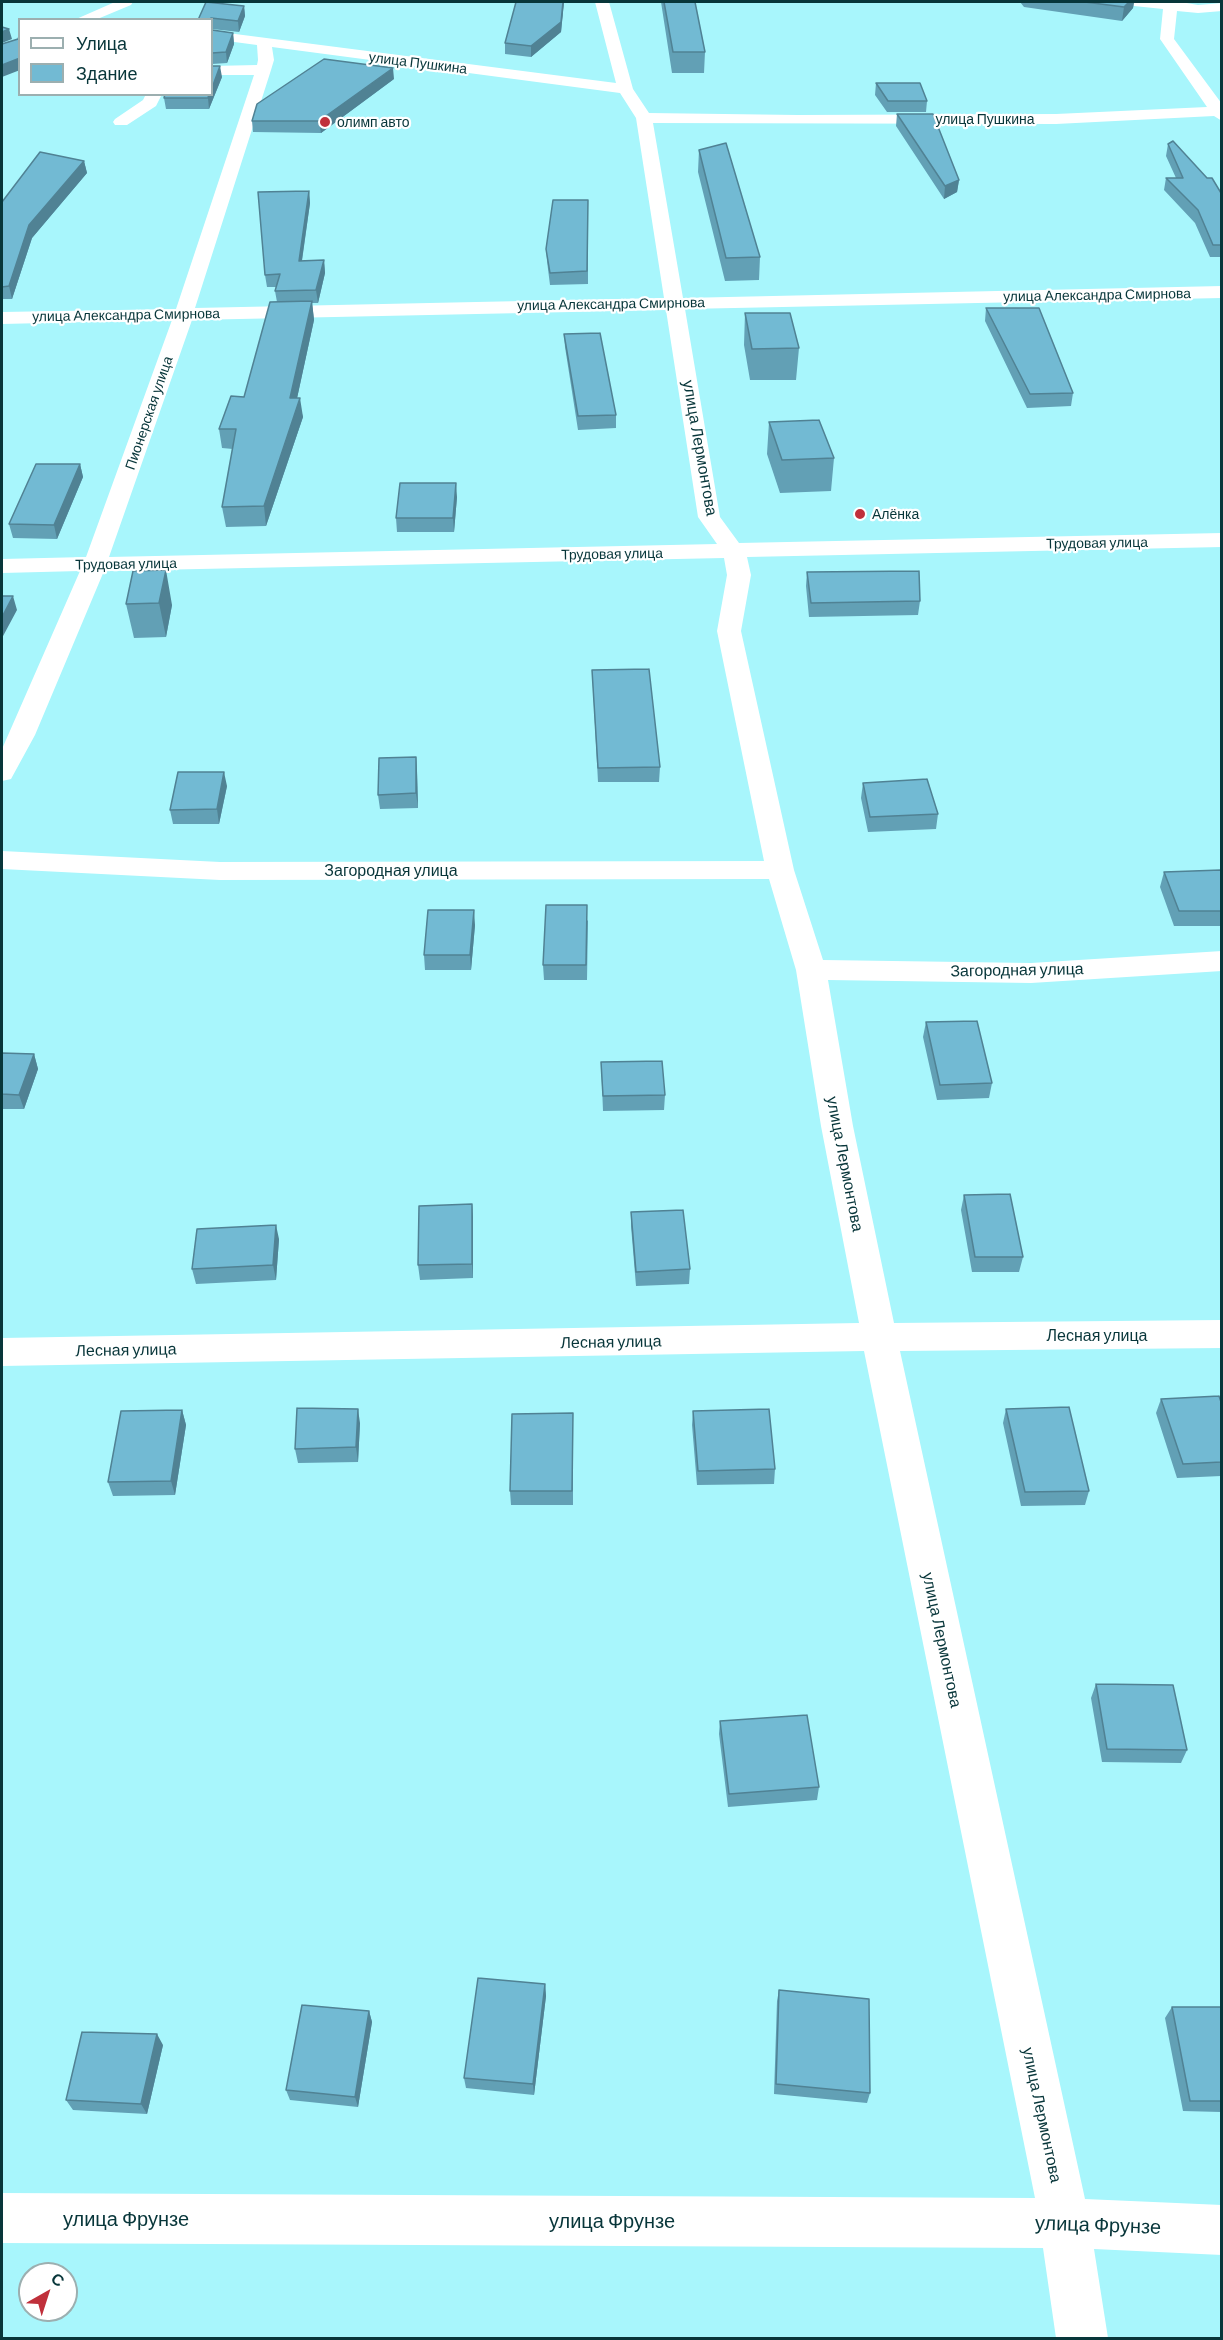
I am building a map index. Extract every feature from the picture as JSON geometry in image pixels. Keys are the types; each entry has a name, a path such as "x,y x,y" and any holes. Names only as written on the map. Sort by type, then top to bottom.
{"street":[{"path":"92,18 126,2"},
{"name":"улица Лермонтова","path":"602,2 625,89 644,118 709,517 734,552 739,574 729,631 780,870 811,970 837,1126 879,1337 1065,2223 1082,2338"},
{"path":"1134,2 1172,4 1198,9 1221,7"},
{"path":"1172,4 1167,39 1220,113"},
{"name":"улица Пушкина","path":"213,35 625,89"},
{"name":"Пионерская улица","path":"2,773 22,735 95,564 184,314 266,60 264,43"},
{"path":"213,70 263,70"},
{"path":"121,122 150,103 153,96"},
{"name":"улица Пушкина","path":"644,118 1056,119 1220,113"},
{"name":"улица Александра Смирнова","path":"2,318 1221,292"},
{"name":"Трудовая улица","path":"2,566 1221,540"},
{"name":"Загородная улица","path":"2,860 220,872 780,870"},
{"name":"Загородная улица","path":"811,970 1031,973 1221,961"},
{"name":"Лесная улица","path":"2,1352 879,1337 1221,1334"},
{"name":"улица Фрунзе","path":"2,2218 1065,2223 1221,2230"}],"building":[{"path":"206,2 244,6 238,21 199,18"},
{"path":"516,2 563,2 561,22 531,46 505,43"},
{"path":"664,2 695,2 705,52 673,52"},
{"path":"1085,2 1129,2 1124,7"},
{"path":"213,30 233,33 226,52 213,53"},
{"path":"18,39 18,59 2,65 2,44"},
{"path":"324,59 393,68 319,121 252,121 257,104"},
{"path":"213,66 220,66 213,85"},
{"path":"876,83 920,83 927,101 888,101"},
{"path":"164,96 208,96 208,98 164,98"},
{"path":"897,114 933,114 959,180 945,186"},
{"path":"1173,141 1207,178 1212,178 1221,193 1221,245 1213,245 1198,210 1166,178 1183,178 1168,144"},
{"path":"726,143 760,257 726,258 699,150"},
{"path":"40,152 84,161 29,225 9,286 2,287 2,202"},
{"path":"309,191 299,261 324,260 316,290 275,291 280,274 265,275 258,192"},
{"path":"553,200 588,200 587,271 550,273 546,249"},
{"path":"312,301 290,398 300,398 264,506 222,507 236,429 219,429 231,396 244,397 270,302"},
{"path":"986,308 1039,308 1073,393 1030,394"},
{"path":"745,313 790,313 799,348 752,349"},
{"path":"600,333 616,415 578,416 564,334"},
{"path":"819,420 834,458 782,460 769,422"},
{"path":"36,464 80,464 54,525 9,524"},
{"path":"400,483 456,483 453,518 396,518"},
{"path":"166,570 159,603 126,604 133,571"},
{"path":"919,571 920,601 811,603 807,572"},
{"path":"2,596 13,596 2,617"},
{"path":"649,669 660,767 598,768 592,670"},
{"path":"416,757 416,793 378,795 379,758"},
{"path":"178,772 224,772 217,809 170,810"},
{"path":"927,779 938,814 870,817 863,783"},
{"path":"1221,870 1221,911 1179,911 1164,872"},
{"path":"546,905 587,905 586,965 543,965"},
{"path":"428,910 474,910 470,955 424,955"},
{"path":"977,1021 992,1083 940,1085 926,1022"},
{"path":"2,1053 34,1054 19,1095 2,1094"},
{"path":"662,1061 665,1095 603,1096 601,1062"},
{"path":"1010,1194 1023,1257 975,1257 964,1195"},
{"path":"472,1204 472,1264 418,1265 419,1206"},
{"path":"683,1210 690,1269 636,1272 631,1212"},
{"path":"276,1225 273,1265 192,1269 197,1229"},
{"path":"1219,1396 1221,1402 1221,1462 1183,1464 1161,1399"},
{"path":"1069,1407 1089,1491 1025,1492 1006,1409"},
{"path":"297,1408 358,1409 356,1447 295,1449"},
{"path":"769,1409 775,1469 698,1471 693,1411"},
{"path":"182,1410 171,1481 108,1482 121,1411"},
{"path":"573,1413 572,1491 510,1491 512,1414"},
{"path":"1096,1684 1173,1685 1187,1750 1107,1749"},
{"path":"807,1715 819,1787 729,1794 720,1721"},
{"path":"478,1978 545,1984 533,2084 464,2078"},
{"path":"779,1990 869,1999 870,2093 776,2084"},
{"path":"302,2005 369,2011 355,2097 286,2090"},
{"path":"1172,2007 1221,2007 1221,2101 1190,2101"},
{"path":"82,2032 157,2034 141,2104 66,2100"}],"place":[{"name":"олимп авто","path":"325,122"},
{"name":"Алёнка","path":"860,514"}]}
